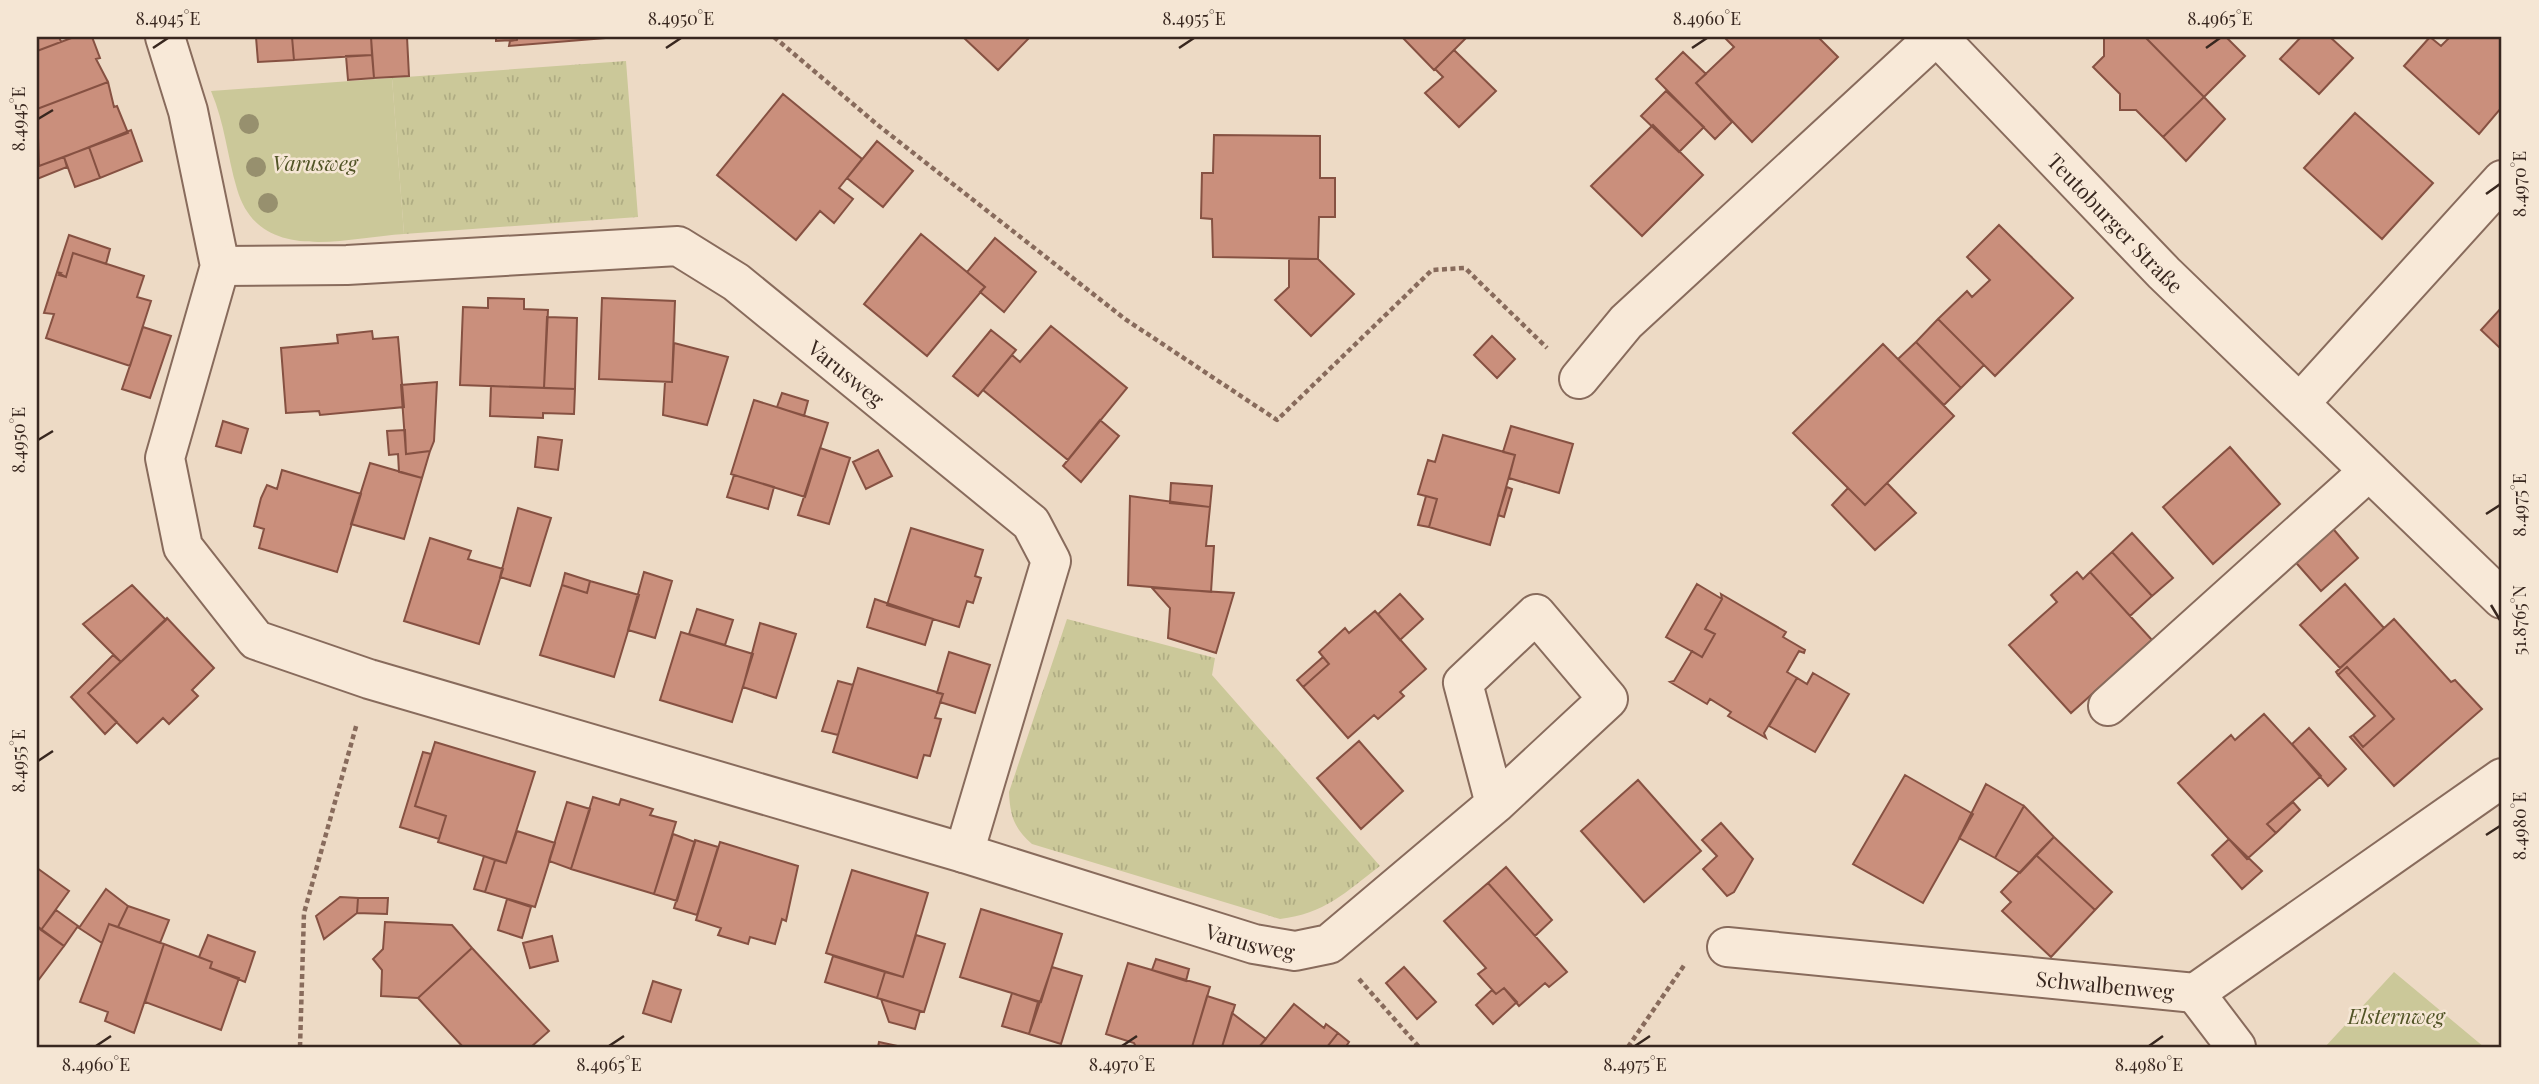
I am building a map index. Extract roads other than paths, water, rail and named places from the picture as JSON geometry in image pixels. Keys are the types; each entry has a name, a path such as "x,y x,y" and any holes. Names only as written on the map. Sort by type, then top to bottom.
{"street":[{"name":"Varusweg","path":"164,37 188,111 220,266 165,458 183,547 256,640 369,679 964,853 1254,944 1295,951 1329,944 1495,804 1608,699 1536,614 1464,683 1495,804"},
{"path":"1579,379 1626,321 1947,40"},
{"name":"Teutoburger Straße","path":"1947,40 2165,273 2502,599"},
{"path":"2300,403 2502,180"},
{"name":"Varusweg","path":"220,266 347,265 678,246 736,282 1031,523 1051,561 964,853"},
{"path":"2108,706 2369,471"},
{"name":"Schwalbenweg","path":"1727,947 2195,993 2502,778"},
{"path":"2195,993 2236,1047"}],"park label":[{"name":"Elsternweg","path":"2396,1015"}]}
